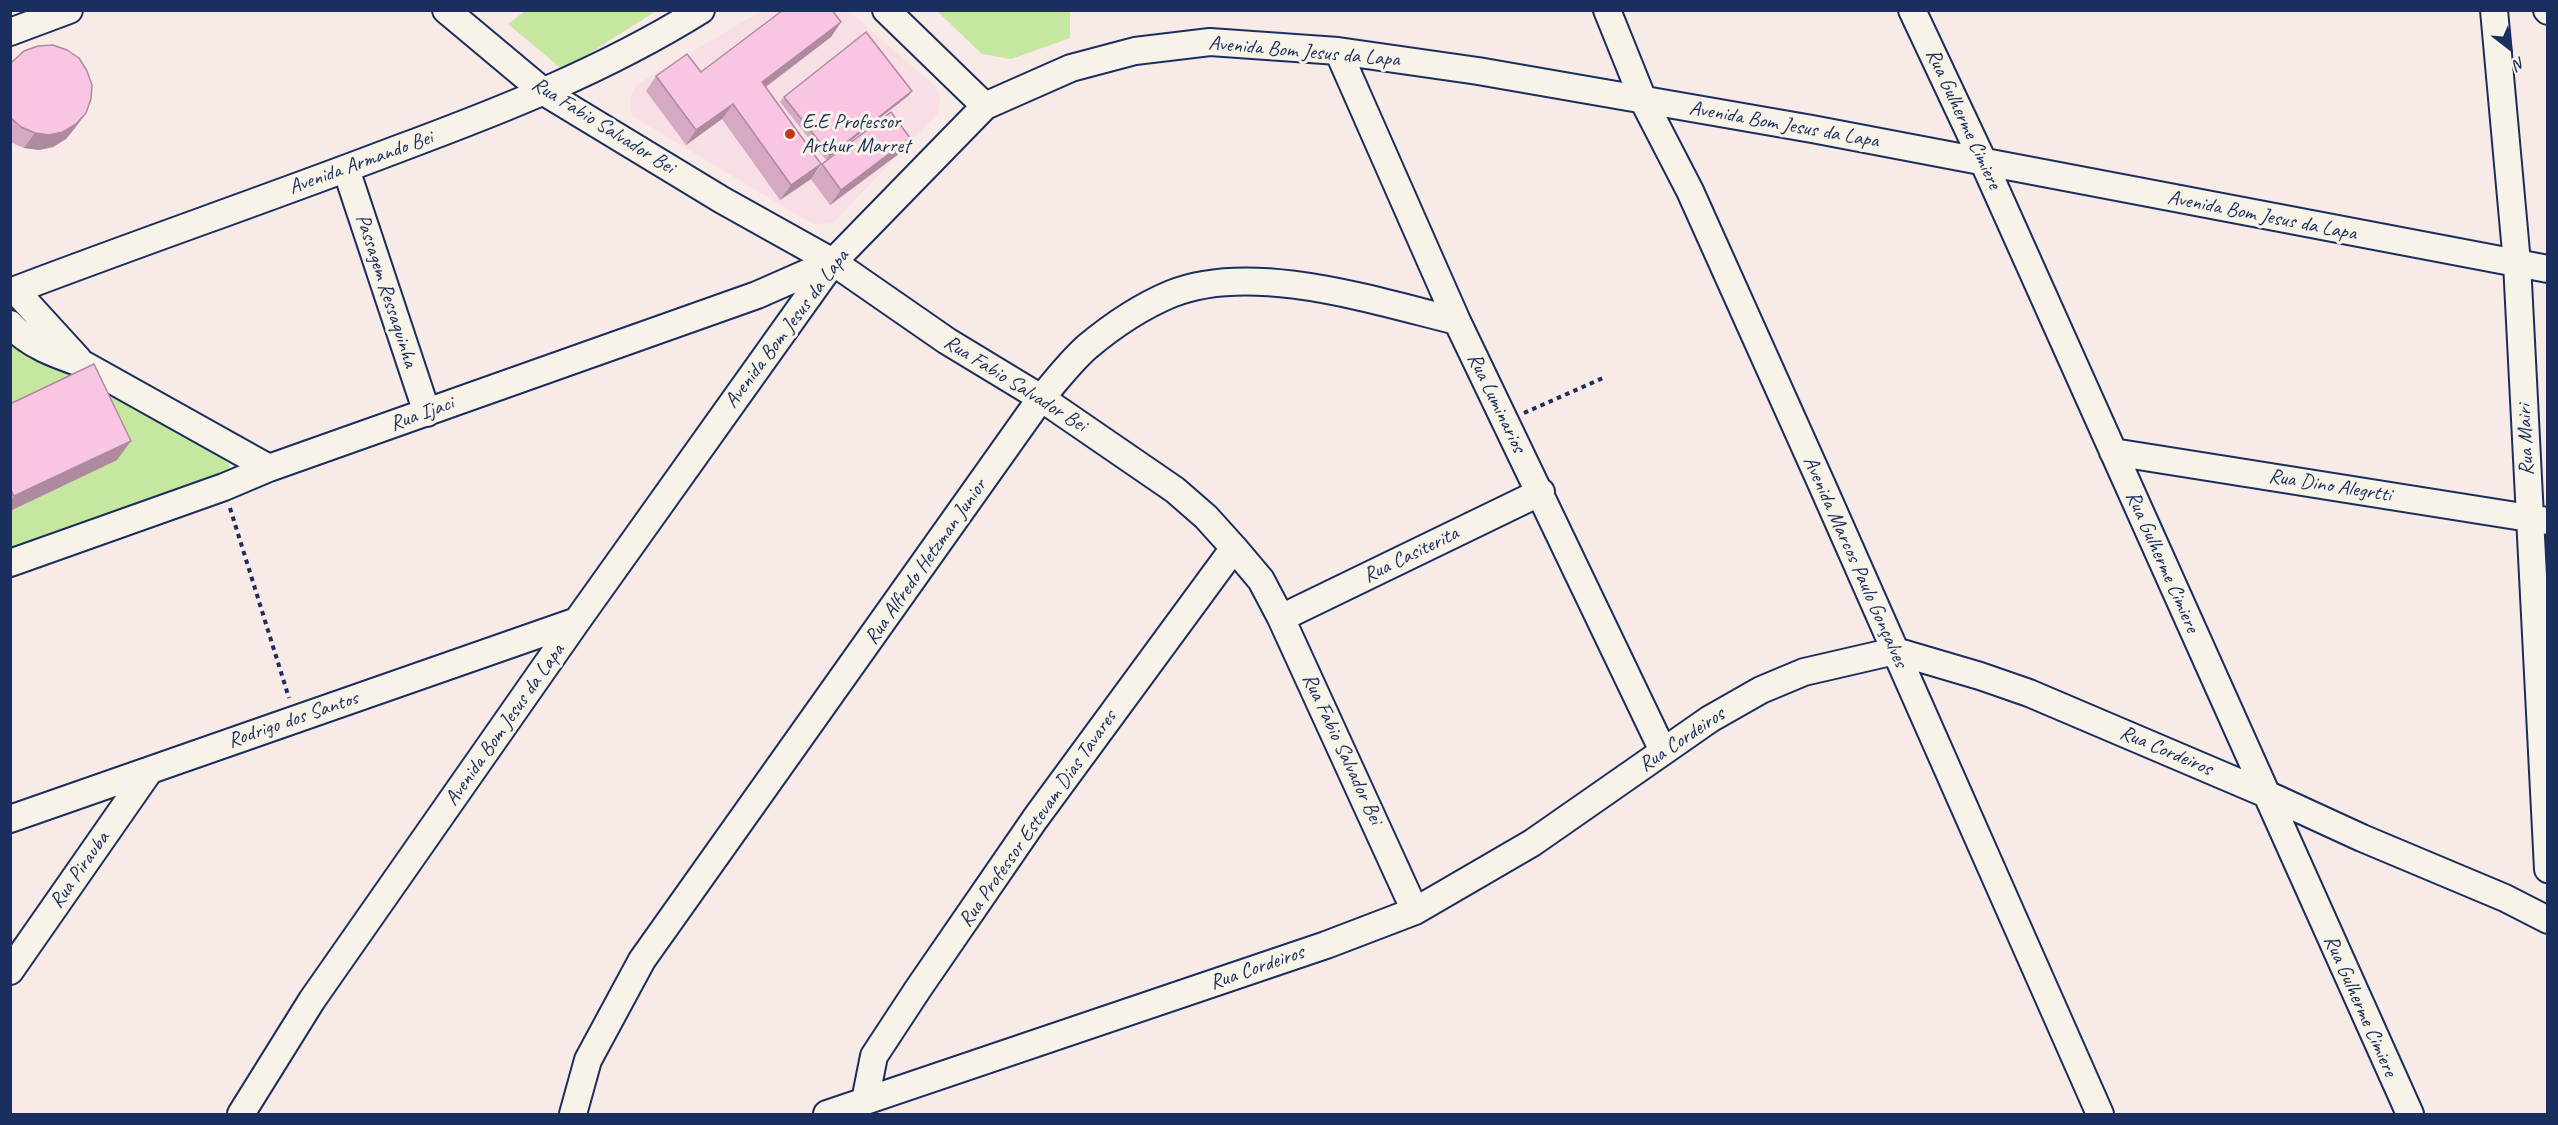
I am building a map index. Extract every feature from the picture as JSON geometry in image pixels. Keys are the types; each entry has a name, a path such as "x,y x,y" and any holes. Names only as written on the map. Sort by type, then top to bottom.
{"street":[{"path":"10,32 69,10"},
{"name":"Rua Fabio Salvador Bei","path":"446,10 544,92 722,200 833,262 947,341 1041,398 1175,490 1206,517 1261,580 1281,618 1415,911"},
{"name":"Avenida Armando Bei","path":"13,291 346,169 544,92 602,66 701,10"},
{"path":"886,10 986,106"},
{"name":"Avenida Marcos Paulo Gonçalves","path":"1606,10 1644,102 1690,191 2100,1114"},
{"name":"Rua Gulherme Cimiere","path":"1912,10 1983,161 2264,793 2410,1114"},
{"name":"Rua Mairi","path":"2494,10 2517,263 2525,413 2538,519 2547,869"},
{"name":"Avenida Bom Jesus da Lapa","path":"241,1114 312,1000 577,621 833,262 986,106 1071,68 1135,51 1210,42 1338,51 1478,71 1644,102 1812,129 2259,216 2547,269"},
{"name":"Rua Luminarios","path":"1338,51 1456,321 1663,751"},
{"name":"Passagem Ressaquinha","path":"346,169 427,412"},
{"name":"Rua Ijaci","path":"10,563 224,487 268,468 757,295 833,262"},
{"name":"Rua Alfredo Hetzman Junior","path":"573,1114 588,1060 642,960 1041,398 1085,348 1135,312 1172,294 1201,286 1267,283 1313,288 1456,321"},
{"path":"13,291 82,364"},
{"path":"10,324 20,335 60,356 82,364 268,468"},
{"name":"Rua Dino Alegrtti","path":"2113,452 2538,519"},
{"name":"Rua Casiterita","path":"1281,618 1540,492"},
{"name":"Rua Professor Estevam Dias Tavares","path":"865,1101 874,1056 918,989 1035,819 1234,548"},
{"name":"Rodrigo dos Santos","path":"10,819 577,621"},
{"name":"Rua Cordeiros","path":"827,1114 1326,945 1415,911 1532,843 1710,719 1761,690 1804,672 1895,651 2029,693 2505,898 2547,920"},
{"name":"Rua Pirauba","path":"10,971 150,770"}],"path":[{"path":"1504,422 1604,378"},
{"path":"224,487 295,719"}],"shaded area":[{"name":"E.E Professor Arthur Marret","path":"848,10 936,87 940,98 938,113 833,223 813,224 632,116 630,97 636,85 761,11"}],"green space":[{"path":"525,11 656,11 563,70 508,24"},
{"path":"937,11 1070,11 1070,38 1011,59 982,54"},
{"path":"11,338 210,450 229,464 230,472 11,552"}],"building":[{"path":"783,10 832,10 841,22 762,82 821,164 791,185 733,104 696,130 656,76 687,54 701,72"},
{"path":"866,32 912,91 830,155 784,97"},
{"path":"53,45 79,58 92,85 91,99 86,113 76,124 63,132 49,135 35,133 21,127 10,117 10,64 24,51 38,46"},
{"path":"891,112 910,138 841,190 822,164"},
{"path":"94,364 131,441 14,496 10,488 10,404"}],"place":[{"name":"E.E Professor Arthur Marret","path":"790,134"}]}
